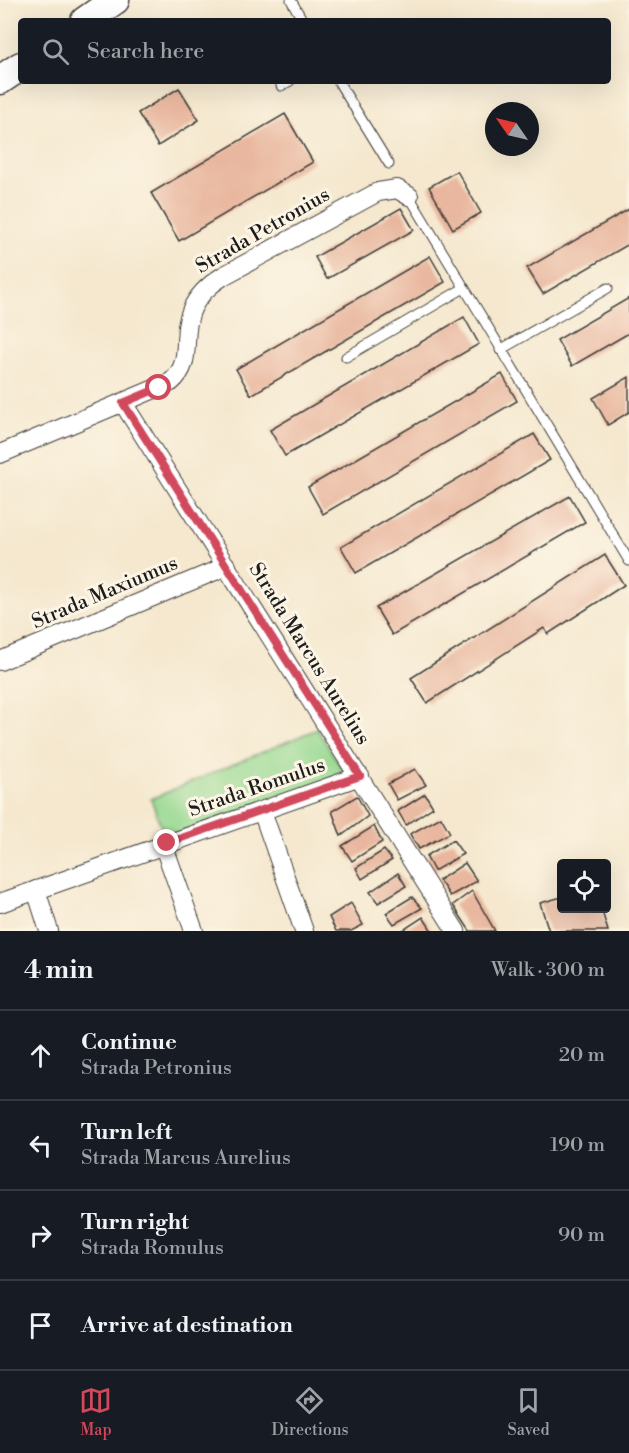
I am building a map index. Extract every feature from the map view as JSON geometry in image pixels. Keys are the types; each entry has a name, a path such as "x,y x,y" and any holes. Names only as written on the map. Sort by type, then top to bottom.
{"main road":[{"path":"89,18 115,0"},
{"path":"0,80 18,68"}],"street":[{"name":"Strada Petronius","path":"0,454 171,382 177,376 184,361 189,312 198,297 211,283 378,192 397,189 409,196"},
{"name":"Strada Marcus Aurelius","path":"123,403 456,931"},
{"name":"Strada Maxiumus","path":"0,661 227,566"},
{"name":"Strada Romulus","path":"0,903 360,776"},
{"path":"262,811 304,931"},
{"path":"163,844 194,931"},
{"path":"36,890 49,931"}],"lane":[{"path":"291,0 301,18"},
{"path":"340,84 389,164"},
{"path":"409,196 629,561"},
{"path":"346,357 464,288"},
{"path":"501,350 608,288"}],"green space":[{"path":"317,729 349,780 167,843 151,799"}],"building":[{"path":"179,88 199,120 158,146 138,113"},
{"path":"285,114 313,162 179,241 151,193"},
{"path":"457,171 481,213 453,229 429,187"},
{"path":"401,208 414,230 327,279 315,257"},
{"path":"629,209 629,244 543,294 527,268"},
{"path":"430,256 445,282 251,395 236,369"},
{"path":"629,298 629,333 572,366 557,340"},
{"path":"464,317 479,344 285,456 270,430"},
{"path":"502,374 517,401 323,514 308,487"},
{"path":"629,377 629,412 608,425 593,398"},
{"path":"534,434 550,460 356,573 341,547"},
{"path":"570,496 585,522 392,635 376,608"},
{"path":"605,555 624,585 548,634 544,628 427,703 411,678"},
{"path":"415,769 426,785 397,800 388,784"},
{"path":"425,794 433,807 406,825 398,811"},
{"path":"357,796 368,816 341,836 332,811"},
{"path":"441,817 450,833 419,849 410,834"},
{"path":"374,826 382,842 352,861 342,846"},
{"path":"453,840 463,854 434,871 426,856"},
{"path":"384,850 392,860 362,879 356,868"},
{"path":"465,863 477,881 450,896 439,880"},
{"path":"398,873 406,886 378,903 370,892"},
{"path":"472,891 495,931 470,931 453,905"},
{"path":"412,897 422,908 394,924 386,913"},
{"path":"557,898 557,913 603,913 608,931 549,931 540,903"},
{"path":"351,903 363,925 351,931 336,931 329,917"},
{"path":"423,917 432,931 403,930"}],"route":[{"path":"159,388 123,403 360,776 167,843"}]}
